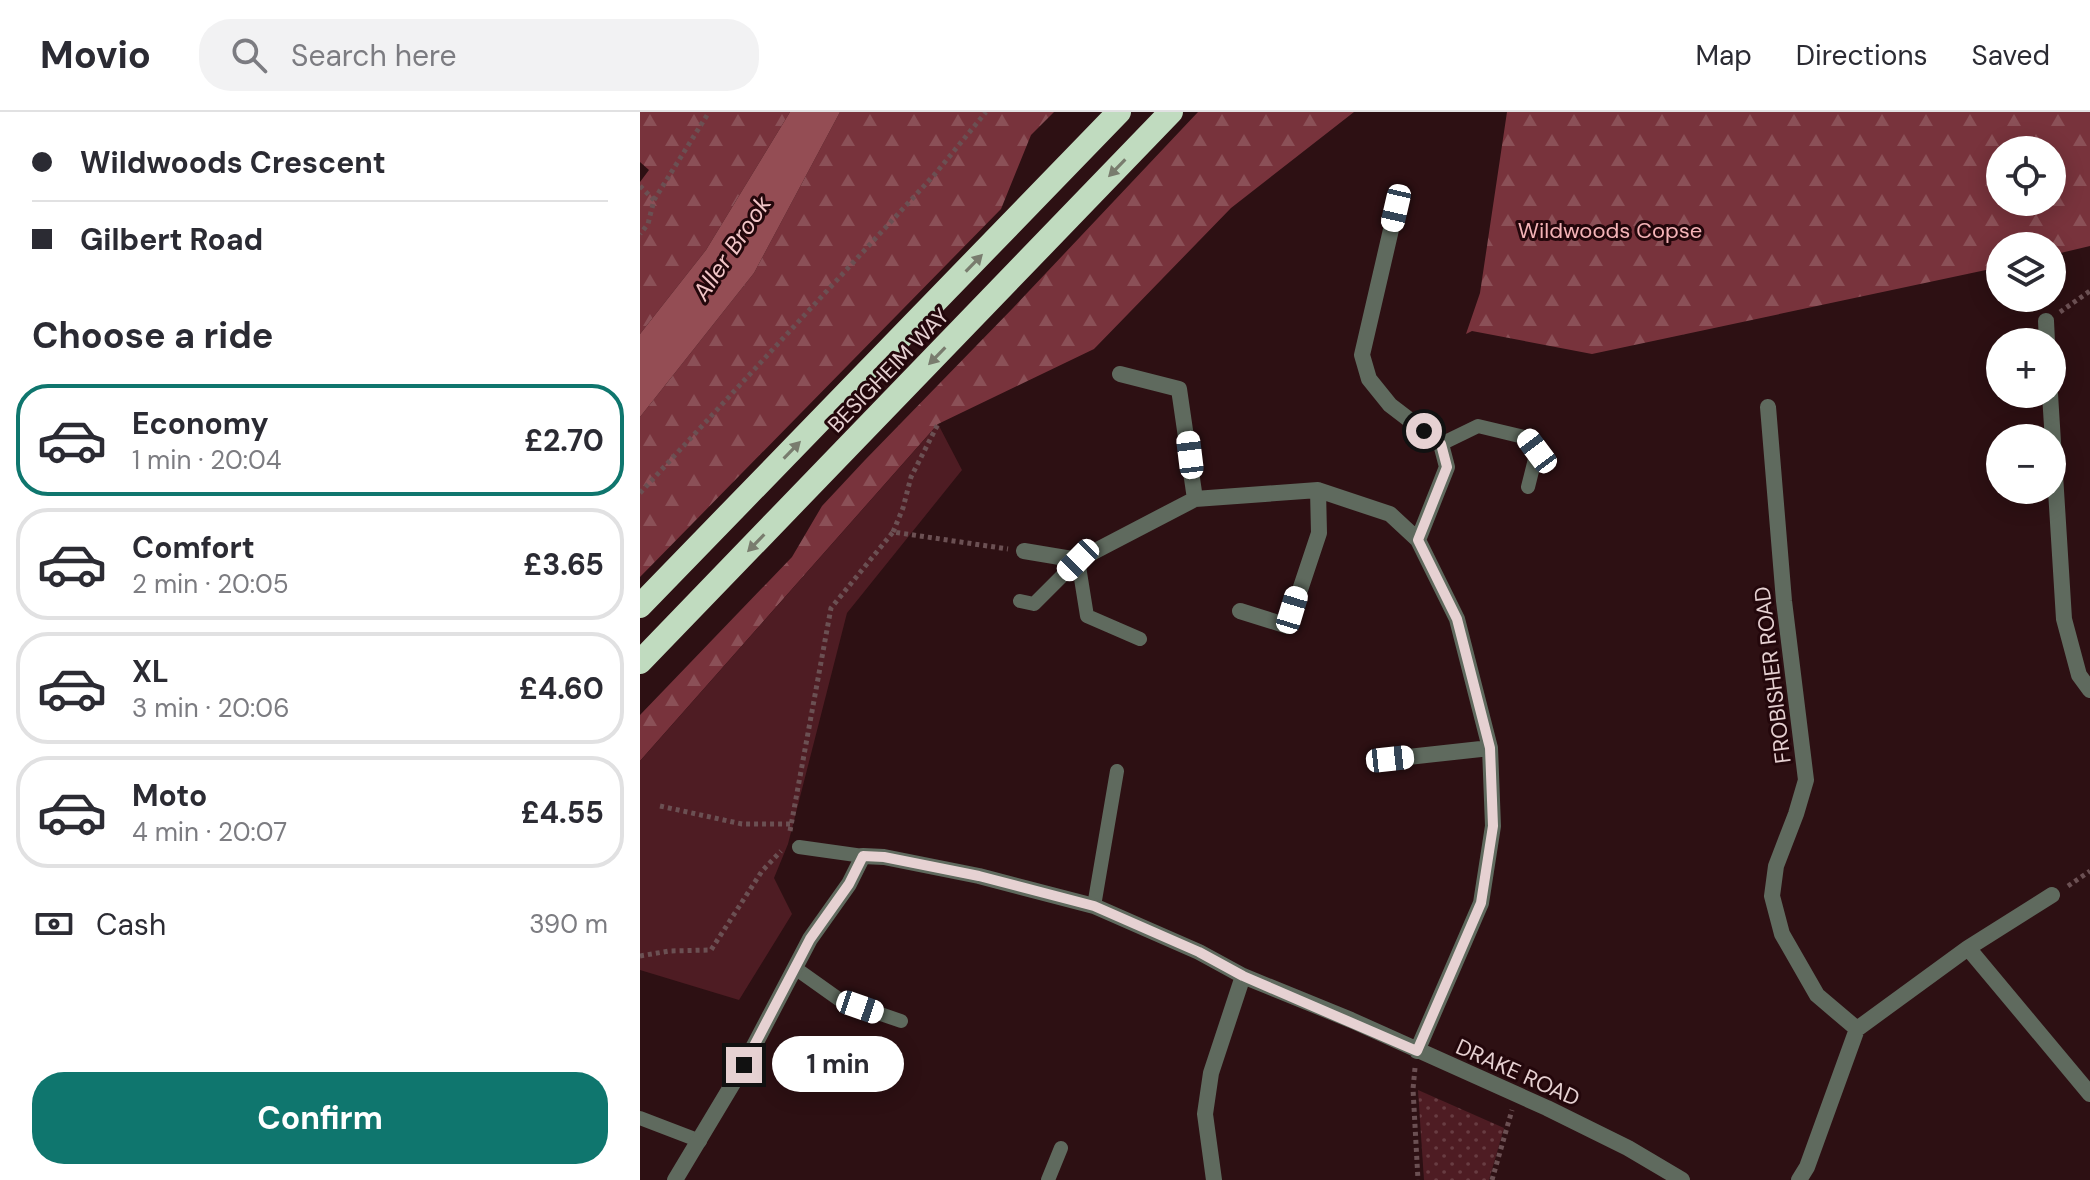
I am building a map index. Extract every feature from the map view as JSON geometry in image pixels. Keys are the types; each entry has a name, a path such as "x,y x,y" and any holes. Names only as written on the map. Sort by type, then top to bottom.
{"highway":[{"name":"BESIGHEIM WAY","path":"640,606 1119,112"},
{"name":"BESIGHEIM WAY","path":"640,662 1171,112"}],"street":[{"path":"1396,208 1362,355 1369,379 1390,405 1441,444 1447,467 1418,540"},
{"path":"2046,321 2046,328"},
{"path":"1120,374 1179,389 1195,499"},
{"name":"FROBISHER ROAD","path":"1768,407 1784,601 1806,780 1776,866 1772,896 1782,934 1817,995 1857,1029"},
{"path":"2051,408 2064,619 2079,675 2090,690"},
{"path":"1240,611 1288,626 1319,533 1318,490"},
{"path":"1024,551 1078,560 1195,499 1318,490 1390,514 1418,540 1457,619 1490,748 1493,826 1481,903 1417,1051"},
{"path":"1390,759 1490,748"},
{"path":"675,1180 700,1141 810,939 849,884 863,856"},
{"name":"DRAKE ROAD","path":"863,856 884,857 979,876 1094,906 1199,952 1243,976 1515,1094 1628,1148 1682,1180"},
{"path":"1799,1180 1807,1167 1857,1029 1968,948 2052,895"},
{"path":"1968,948 2090,1094"},
{"path":"1214,1180 1205,1114 1211,1073 1243,976"}],"lane":[{"path":"1441,444 1478,426 1528,438 1537,451 1528,487"},
{"path":"1020,601 1034,604 1078,560"},
{"path":"1078,560 1087,616 1140,639"},
{"path":"1094,906 1117,771"},
{"path":"794,846 863,856"},
{"path":"795,968 840,1000 901,1021"},
{"path":"640,1118 700,1141"},
{"path":"1048,1180 1061,1148"}],"path":[{"path":"640,234 648,224 654,200 709,112"},
{"path":"640,493 935,174 986,112"},
{"path":"640,186 654,200"},
{"path":"2046,321 2090,291"},
{"path":"640,956 669,951 711,950 762,871 794,846 792,824 831,608 893,532 911,477 938,424"},
{"path":"893,532 1024,551"},
{"path":"660,806 742,824 792,824"},
{"path":"1417,1051 1413,1089 1418,1180"},
{"path":"1492,1180 1515,1094"}],"shaded area":[{"path":"938,424 962,470 847,613 788,844 774,878 792,914 739,1000 640,970 640,761"},
{"path":"1418,1090 1504,1128 1489,1180 1424,1180"}],"green space":[{"path":"640,112 790,112 706,250 640,334 640,182 649,170 640,162"},
{"path":"840,112 1054,112 1031,135 1001,209 640,577 640,417 754,273"},
{"path":"1198,112 1354,112 1231,208 1094,349 938,424 640,761 640,715 792,557 822,506"},
{"name":"Wildwoods Copse","path":"1507,112 2090,112 2090,246 2066,252 2066,232 1986,232 1986,270 1592,354 1472,331 1466,334 1480,293"}],"water":[{"name":"Aller Brook","path":"790,112 840,112 754,273 640,417 640,334 706,250"}],"route":[{"path":"744,1065 810,939 849,884 863,856 884,857 979,876 1094,906 1199,952 1243,976 1417,1051 1481,903 1493,826 1490,748 1457,619 1418,540 1447,467 1441,444 1424,431"}]}
